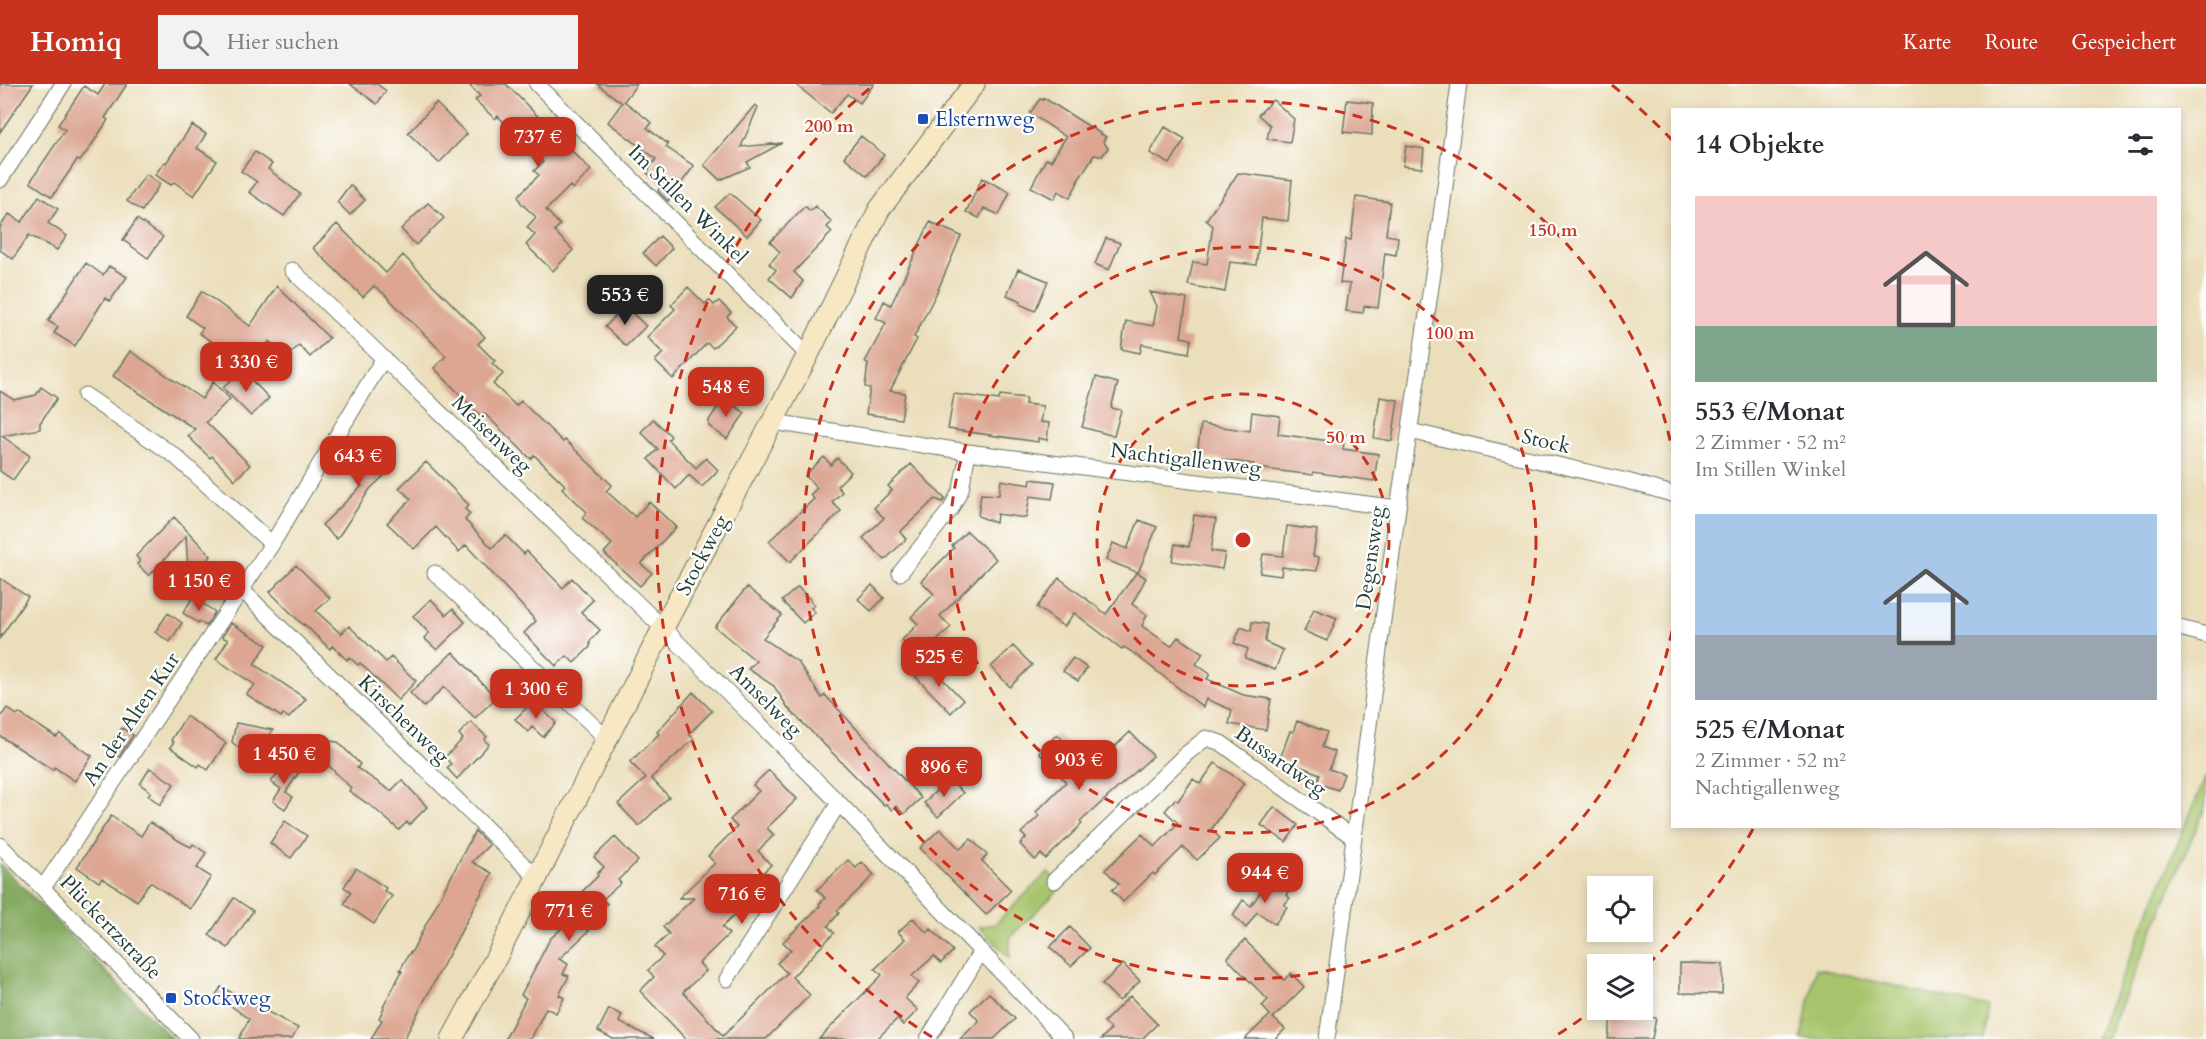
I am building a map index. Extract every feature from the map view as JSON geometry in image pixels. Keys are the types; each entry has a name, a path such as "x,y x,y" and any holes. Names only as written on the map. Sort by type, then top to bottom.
{"street":[{"path":"0,180 63,84"},
{"name":"Im Stillen Winkel","path":"537,84 808,355"},
{"name":"Stockweg","path":"452,1039 537,878 663,628 808,355 879,210 974,84"},
{"name":"Degensweg","path":"1327,1039 1398,508 1459,84"},
{"name":"Meisenweg","path":"292,270 663,628"},
{"name":"An der Alten Kur","path":"43,888 272,544 383,359"},
{"path":"85,395 175,456 272,544"},
{"name":"Nachtigallenweg","path":"773,422 968,452 1398,508"},
{"name":"Stock","path":"1410,431 1627,481 1671,494"},
{"path":"900,573 951,509 961,489 968,452"},
{"path":"435,573 607,739"},
{"name":"Kirschenweg","path":"242,590 537,878"},
{"name":"Amselweg","path":"663,628 839,803 980,953 1065,1039"},
{"path":"2181,628 2206,635"},
{"name":"Bussardweg","path":"1054,881 1185,755 1206,738 1221,743 1354,838"},
{"path":"727,979 839,803"},
{"name":"Plückertzstraße","path":"0,845 191,1039"},
{"path":"928,1039 980,953"}],"green space":[{"path":"2206,776 2206,805 2107,1039 2096,1039"},
{"path":"0,864 172,1039 0,1039"},
{"path":"1048,872 1062,887 1010,937 1010,958 979,927 995,924"},
{"path":"1816,968 1988,1007 1983,1039 1801,1039"}],"building":[{"path":"0,84 33,84 0,132"},
{"path":"105,84 127,84 105,118 108,120 91,146 80,161 77,160 52,197 30,182 65,130 58,125 84,86 98,95"},
{"path":"350,84 377,84 386,91 377,104"},
{"path":"468,84 506,84 591,170 573,189 570,186 546,210 560,225 554,231 573,250 553,271 526,245 535,235 527,227 536,217 521,203 518,196 539,175 534,171 543,162 498,116 495,119 475,100 480,96"},
{"path":"597,84 637,84 624,101 652,123 647,128 668,144 666,147 694,166 668,201 658,191 662,184 647,173 656,159 608,122 622,103"},
{"path":"795,84 874,84 860,103 847,94 831,113"},
{"path":"1044,98 1106,137 1103,141 1108,148 1102,156 1094,155 1070,198 1058,191 1054,199 1031,187 1046,159 1051,161 1066,137 1030,113 1040,99"},
{"path":"1273,100 1294,119 1290,142 1267,139 1270,125 1258,115"},
{"path":"1347,100 1373,103 1372,135 1343,132"},
{"path":"436,103 467,134 439,163 408,133"},
{"path":"755,105 758,107 741,147 782,143 747,162 750,167 720,180 704,165"},
{"path":"192,125 206,134 197,148 217,161 194,196 174,182 171,185 155,175"},
{"path":"1165,127 1185,139 1170,164 1150,153"},
{"path":"861,136 884,155 867,176 844,157"},
{"path":"1406,146 1424,149 1422,168 1403,166"},
{"path":"255,152 272,164 268,169 300,194 284,216 249,192 257,182 241,171"},
{"path":"1238,173 1292,180 1288,221 1262,218 1256,265 1230,262 1225,292 1188,285 1193,262 1207,264 1213,226 1206,220"},
{"path":"146,174 160,184 142,211 127,201"},
{"path":"982,178 1010,192 999,215 984,208 979,218 966,212"},
{"path":"350,185 365,200 350,215 337,202"},
{"path":"730,193 761,220 747,236 715,207"},
{"path":"39,196 58,209 48,223 67,236 57,250 29,235 13,259 0,250 0,227 9,214 22,222"},
{"path":"1356,197 1390,202 1386,235 1398,237 1396,255 1385,253 1378,308 1364,306 1363,313 1346,311 1350,284 1340,283 1346,239 1351,240"},
{"path":"428,203 444,218 416,245 401,229"},
{"path":"805,206 810,211 815,206 832,222 827,227 832,232 794,272 803,281 792,298 769,278 776,270 769,264 780,252 770,242"},
{"path":"137,219 163,237 148,258 123,240"},
{"path":"930,222 961,236 937,292 914,337 917,339 890,391 905,393 901,419 866,414 870,388 865,387 868,363 865,362 886,323 876,318 884,301 891,305"},
{"path":"337,224 386,273 403,255 485,337 478,344 495,361 492,363 503,374 493,384 516,406 521,401 563,442 565,440 612,485 606,491 635,517 649,502 676,527 641,564 652,573 640,586 604,553 612,544 582,518 587,512 562,488 565,485 534,455 531,459 484,413 481,416 434,368 446,356 382,292 374,286 363,297 313,248"},
{"path":"660,236 672,248 656,266 643,253"},
{"path":"1106,238 1120,243 1109,270 1095,264"},
{"path":"86,263 103,275 109,266 127,277 110,301 105,298 75,346 54,333 58,327 48,321"},
{"path":"1018,269 1048,281 1035,311 1007,295"},
{"path":"277,286 329,338 310,357 299,345 286,358 270,341 246,365 199,333 203,328 186,316 202,291 250,326"},
{"path":"688,287 705,304 709,300 714,305 719,301 731,313 727,317 736,326 713,348 707,343 673,379 655,361 663,353 647,337 675,309 671,305"},
{"path":"1150,292 1187,299 1181,337 1191,339 1189,353 1142,344 1140,353 1121,349 1126,321 1153,326 1157,306"},
{"path":"625,306 646,326 626,346 605,327"},
{"path":"130,351 202,399 213,382 230,399 206,422 250,465 235,480 212,456 210,458 188,436 195,429 113,376"},
{"path":"242,370 269,398 251,416 223,388"},
{"path":"1096,377 1118,383 1111,408 1121,410 1114,436 1082,427"},
{"path":"41,387 57,398 40,423 40,429 2,436 30,456 13,480 0,471 0,391 14,400 36,395"},
{"path":"954,394 999,400 1000,395 1026,398 1025,404 1043,406 1040,422 1049,423 1047,440 1038,438 1038,442 948,429"},
{"path":"1380,397 1398,400 1392,441 1374,438"},
{"path":"724,398 745,413 727,439 709,426 709,420"},
{"path":"1252,412 1280,416 1278,434 1344,443 1343,449 1378,454 1374,481 1313,472 1313,475 1272,470 1253,467 1254,464 1197,456 1201,424 1250,431"},
{"path":"653,419 671,436 668,440 696,468 706,458 718,470 702,487 689,475 676,489 648,459 658,449 641,432"},
{"path":"367,444 391,469 370,489 337,539 322,525 362,486 344,466"},
{"path":"824,457 831,465 837,458 851,472 837,486 842,492 832,502 841,511 790,562 769,541 814,499 810,495 817,488 805,475"},
{"path":"426,462 469,505 465,509 470,514 465,520 492,548 505,535 524,554 527,551 563,588 572,578 593,600 581,612 600,630 590,641 590,647 574,663 567,656 556,666 524,633 536,621 466,545 459,552 436,527 414,549 387,523 411,499 399,488"},
{"path":"911,464 945,499 943,502 935,499 900,532 906,539 885,560 863,538 884,518 874,508 892,490 888,486"},
{"path":"1031,479 1055,482 1052,499 1030,496 1026,518 997,514 996,523 978,516 981,494 999,495 1001,480 1030,485"},
{"path":"1194,515 1216,519 1211,551 1225,553 1222,569 1172,561 1175,544 1189,547"},
{"path":"174,517 211,556 202,565 203,585 188,570 186,536 149,576 137,564 140,561 136,556"},
{"path":"1139,520 1157,527 1138,573 1146,578 1132,604 1147,615 1142,626 1171,646 1178,637 1203,653 1196,664 1210,674 1207,679 1243,695 1271,699 1266,730 1229,724 1232,710 1206,699 1203,707 1132,652 1124,647 1122,649 1074,613 1064,627 1037,607 1059,578 1106,614 1137,572 1106,560 1113,543 1127,549"},
{"path":"1287,526 1317,530 1313,556 1319,557 1317,571 1282,567 1281,576 1260,573 1263,554 1283,556"},
{"path":"967,531 996,559 940,616 951,627 920,657 902,640 918,624 911,617 934,594 921,581 954,548 952,546"},
{"path":"296,565 330,598 316,611 341,634 349,626 386,662 391,657 416,681 398,700 360,663 358,665 349,657 347,660 332,646 330,649 270,592"},
{"path":"0,578 28,597 0,638"},
{"path":"872,585 884,598 871,611 858,599"},
{"path":"747,587 782,615 763,638 798,662 822,698 825,695 921,798 904,814 896,806 892,810 886,804 884,805 788,708 774,686 748,669 756,661 715,627"},
{"path":"798,587 815,605 811,608 815,612 803,623 782,601"},
{"path":"193,597 215,612 206,626 183,613"},
{"path":"431,599 446,615 453,609 465,622 437,650 424,638 429,633 413,616"},
{"path":"1314,609 1337,618 1327,641 1304,631"},
{"path":"168,613 182,623 170,642 155,632"},
{"path":"1252,622 1267,624 1265,642 1283,650 1275,670 1245,658 1248,649 1234,643 1241,627 1251,631"},
{"path":"231,623 267,645 254,664 306,699 289,718 283,714 281,717 246,694 255,685 216,659 228,640 222,637"},
{"path":"1013,646 1032,665 1010,687 991,667"},
{"path":"453,652 496,698 475,718 444,687 424,707 410,693"},
{"path":"1073,658 1087,668 1078,681 1063,671"},
{"path":"928,664 963,700 951,713 915,676"},
{"path":"693,692 712,711 689,734 694,739 651,778 669,797 639,826 618,804 646,778 630,762 659,734 657,732"},
{"path":"534,701 556,723 543,737 532,727 528,732 515,719"},
{"path":"7,708 17,715 19,713 56,737 60,734 92,756 75,781 54,767 53,770 0,736 0,718"},
{"path":"186,716 226,743 208,770 200,764 198,767 170,747 174,742 171,740"},
{"path":"1297,721 1327,732 1322,747 1335,752 1329,769 1344,774 1338,790 1317,783 1320,774 1280,759 1290,731 1293,732"},
{"path":"471,722 487,737 484,740 489,744 457,779 447,768 451,764 445,757 463,739 459,734"},
{"path":"236,723 273,730 266,739 268,741 252,760 232,742"},
{"path":"122,728 133,735 119,757 107,749"},
{"path":"1130,732 1153,756 1080,822 1082,824 1046,859 1041,854 1035,860 1020,844 1026,838 1021,833 1039,816 1036,812 1066,782 1039,753 1057,734 1091,769"},
{"path":"329,741 338,742 360,764 357,768 391,791 402,780 427,807 409,825 407,822 399,830 374,808 349,791 351,788 316,753"},
{"path":"285,763 299,772 286,792 293,797 285,809 273,801 281,789 271,782"},
{"path":"1215,763 1244,783 1211,830 1220,838 1197,860 1183,847 1123,902 1112,890 1119,884 1105,870 1142,834 1155,847 1178,823 1165,811 1175,799 1178,801 1193,779 1200,784"},
{"path":"150,768 174,784 160,805 148,795 151,792 140,784"},
{"path":"769,770 797,799 767,828 774,835 758,851 771,865 742,893 749,901 722,927 729,934 699,963 706,971 683,992 723,1036 787,973 777,963 791,950 783,942 820,906 819,904 825,898 817,890 848,860 856,868 862,862 874,875 837,911 839,913 828,926 834,933 792,977 810,995 766,1039 686,1039 640,991 654,977 648,970 663,956 655,947 669,934 663,927 694,898 679,898 715,863 708,856 737,827 730,820 759,791 753,785"},
{"path":"949,778 963,793 938,817 924,803"},
{"path":"1274,807 1298,825 1286,842 1261,825"},
{"path":"111,816 141,836 150,822 181,842 191,847 193,844 206,853 197,868 211,877 190,909 150,882 137,901 102,878 99,882 77,867"},
{"path":"285,821 307,836 291,858 270,843"},
{"path":"940,829 960,849 971,839 987,855 982,861 1011,890 986,915 920,848"},
{"path":"475,831 489,845 472,862 492,873 404,1039 371,1039 382,1020 379,1018 402,971 400,970"},
{"path":"615,837 638,861 618,880 621,883 603,899 607,904 584,925 589,931 559,959 568,964 563,974 569,976 559,995 564,998 556,1013 546,1008 531,1039 505,1039 526,998 521,995 550,939 574,917 565,908 598,876 597,874 604,867 594,857"},
{"path":"356,868 386,888 384,891 392,896 374,924 344,904 351,892 344,887"},
{"path":"1279,879 1291,887 1286,895 1290,898 1284,905 1287,907 1275,924 1257,912 1246,928 1233,915 1243,900 1251,906 1267,882 1274,886"},
{"path":"234,898 253,911 228,948 209,935"},
{"path":"913,918 927,933 931,929 953,951 941,963 934,956 912,976 919,983 905,998 918,1010 903,1025 897,1019 877,1039 819,1039 882,975 875,969 905,939 898,932"},
{"path":"1070,927 1090,948 1071,966 1050,947"},
{"path":"1245,940 1284,980 1291,973 1304,987 1273,1018 1285,1029 1275,1039 1245,1039 1270,1015 1262,1006 1268,1000 1227,958"},
{"path":"1680,963 1723,964 1722,994 1680,993"},
{"path":"1123,964 1140,981 1119,1001 1102,984"},
{"path":"221,987 298,1028 292,1039 239,1039 249,1019 216,995"},
{"path":"989,993 1015,1019 994,1039 960,1039 979,1021 970,1011"},
{"path":"1130,996 1157,1024 1142,1039 1101,1039 1111,1029 1104,1022"},
{"path":"609,1009 622,1015 619,1022 654,1039 613,1039 598,1031"},
{"path":"1653,1018 1656,1018 1652,1039 1608,1039 1611,1020 1653,1020"}],"place":[{"name":"Elsternweg","path":"923,119"},
{"name":"Stockweg","path":"171,998"}]}
